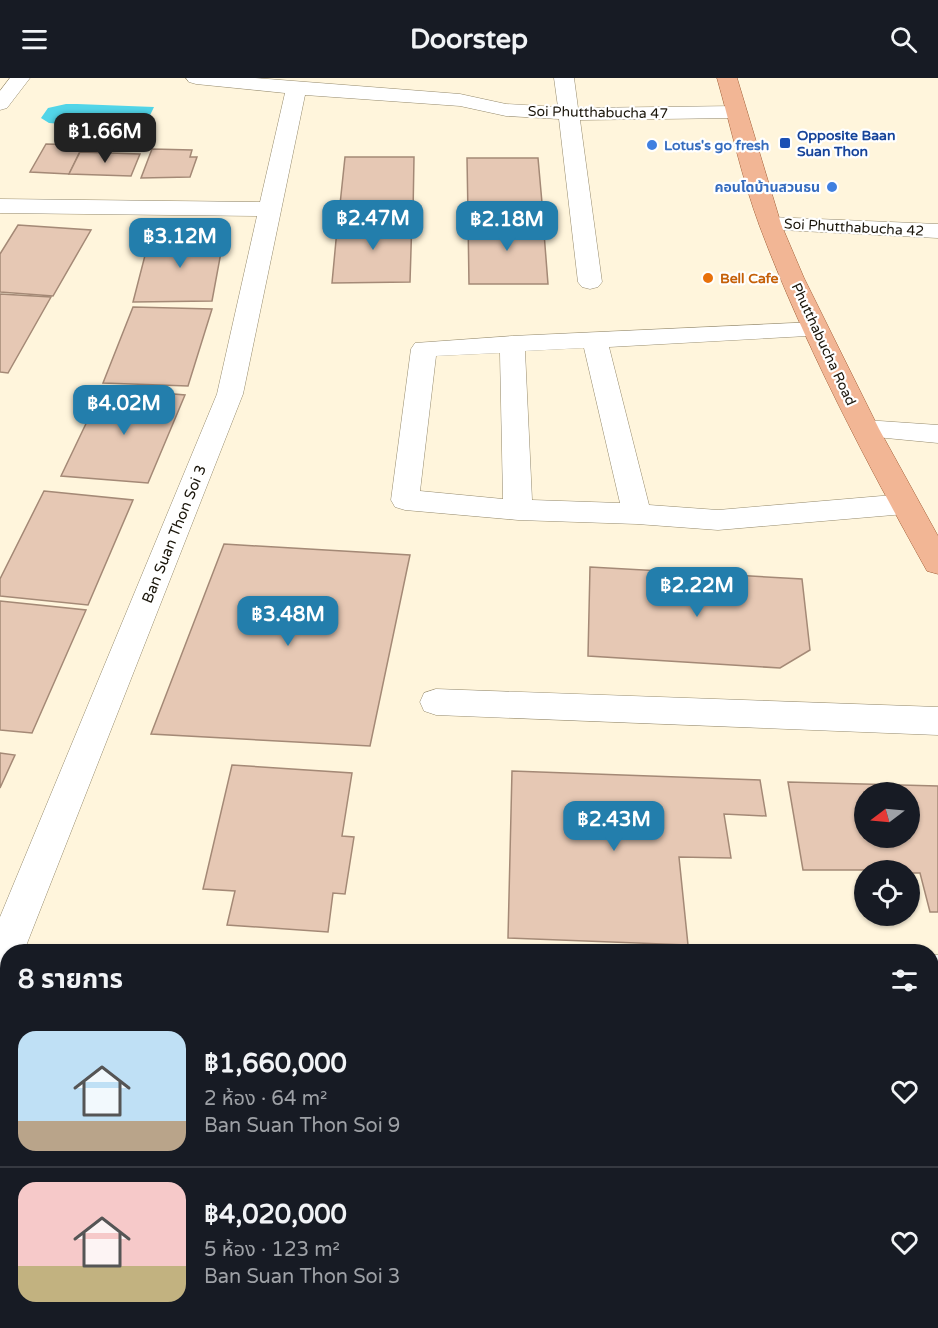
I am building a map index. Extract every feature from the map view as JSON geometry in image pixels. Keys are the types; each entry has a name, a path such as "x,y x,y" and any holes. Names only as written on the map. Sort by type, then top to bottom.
{"main road":[{"name":"Phutthabucha Road","path":"726,94 770,224 816,330 865,429 938,563"}],"street":[{"path":"0,104 20,78"},
{"name":"Soi Phutthabucha 47","path":"196,78 460,100 506,110 571,95 726,94"},
{"name":"Ban Suan Thon Soi 3","path":"8,944 230,394 268,209 296,88"},
{"path":"571,95 591,282"},
{"path":"0,206 268,209"},
{"name":"Soi Phutthabucha 42","path":"770,224 938,231"},
{"path":"816,330 424,349 405,500 518,510 637,514 718,520 905,504"},
{"path":"595,340 637,514"},
{"path":"512,344 518,510"},
{"path":"865,429 938,435"},
{"path":"436,702 938,721"}],"water":[{"path":"66,104 154,107 140,136 57,133 61,124 49,123 41,118 48,108"}],"building":[{"path":"46,144 83,145 69,174 30,172"},
{"path":"152,149 192,150 190,157 197,157 190,177 141,178"},
{"path":"80,152 140,154 131,176 69,174"},
{"path":"345,157 414,157 413,214 339,214"},
{"path":"467,158 538,158 543,214 468,215"},
{"path":"412,218 410,282 332,283 338,219"},
{"path":"468,220 543,220 548,284 469,284"},
{"path":"18,225 91,230 53,296 0,292 0,254"},
{"path":"150,236 224,236 212,301 133,302"},
{"path":"0,294 51,297 8,373 0,372"},
{"path":"133,307 212,309 188,386 103,383"},
{"path":"103,388 185,395 148,483 61,476"},
{"path":"44,491 133,500 88,605 0,596 0,579"},
{"path":"224,544 410,555 370,746 151,734"},
{"path":"590,567 802,579 810,650 780,668 588,656"},
{"path":"0,601 86,610 32,733 0,730"},
{"path":"0,753 15,755 0,788"},
{"path":"232,765 352,773 342,836 354,837 345,894 333,893 328,932 227,925 235,891 203,889"},
{"path":"512,771 760,780 766,816 724,814 731,858 679,857 688,944 508,938"},
{"path":"788,782 854,784 854,848 920,848 920,786 938,786 938,912 930,912 920,873 920,860 854,860 854,870 803,870"}],"place":[{"name":"Opposite Baan Suan Thon","path":"785,143"},
{"name":"Lotus's go fresh","path":"652,145"},
{"name":"คอนโดบ้านสวนธน","path":"832,187"},
{"name":"Bell Cafe","path":"708,278"}]}
